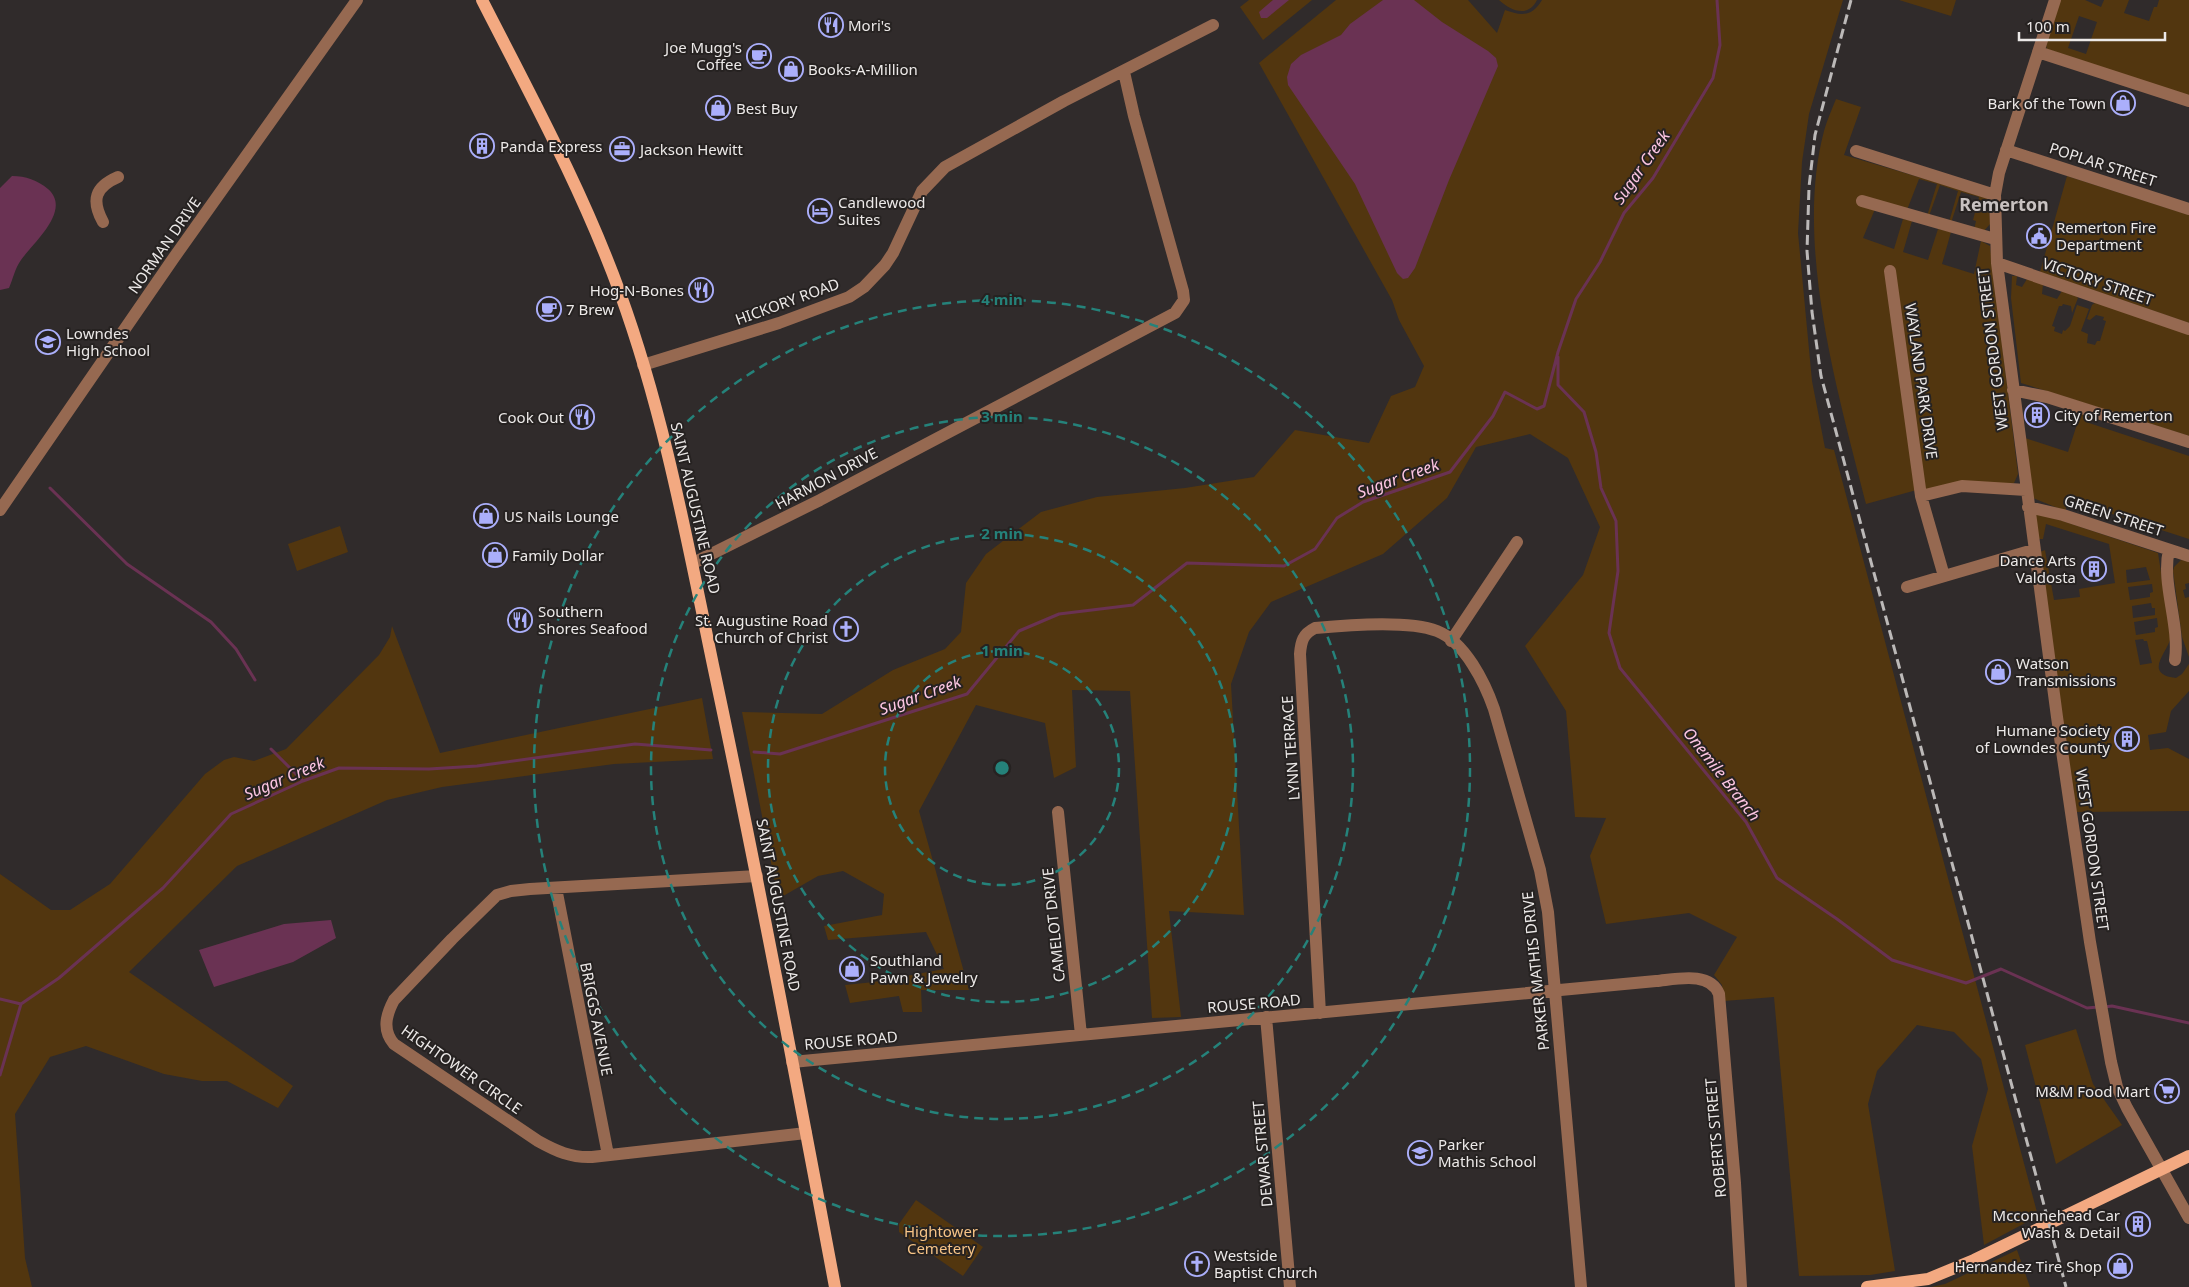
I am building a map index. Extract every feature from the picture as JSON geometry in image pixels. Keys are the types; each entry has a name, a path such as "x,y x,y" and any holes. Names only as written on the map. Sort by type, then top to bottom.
{"main road":[{"name":"SAINT AUGUSTINE ROAD","path":"482,0 540,110 584,206 620,291 654,401 693,563 757,876 835,1287"},
{"path":"1867,1287 1928,1279 1974,1260 2189,1156"}],"street":[{"name":"NORMAN DRIVE","path":"0,510 173,259 357,0"},
{"name":"WEST GORDON STREET","path":"2055,0 1999,173 1995,195 1997,263 2033,550 2090,942 2111,1062 2117,1087 2189,1218"},
{"name":"HICKORY ROAD","path":"643,365 787,320 849,297 864,287 885,265 922,191 945,168 1064,101 1213,25"},
{"path":"2038,52 2189,101"},
{"name":"HARMON DRIVE","path":"693,563 812,504 1175,313 1184,300 1183,291 1124,72"},
{"name":"POPLAR STREET","path":"2006,150 2189,209"},
{"path":"1856,151 1995,195"},
{"path":"103,222 96,210 97,195 106,184 118,177"},
{"path":"1862,201 1995,239"},
{"name":"VICTORY STREET","path":"1997,263 2189,329"},
{"name":"WAYLAND PARK DRIVE","path":"1890,271 1921,496 1944,576"},
{"path":"2013,390 2056,400 2189,442"},
{"path":"1921,496 1962,486 2026,490"},
{"name":"GREEN STREET","path":"2028,507 2063,515 2189,556"},
{"path":"1451,641 1517,542"},
{"path":"1907,587 2033,550"},
{"path":"2169,550 2167,564 2177,638 2175,660"},
{"name":"LYNN TERRACE","path":"1320,1013 1300,654 1301,643 1306,632 1315,628 1388,625 1438,631 1451,641"},
{"name":"PARKER MATHIS DRIVE","path":"1451,641 1473,664 1485,684 1494,709 1540,870 1548,912 1582,1287"},
{"name":"CAMELOT DRIVE","path":"1058,812 1081,1034"},
{"name":"HIGHTOWER CIRCLE","path":"757,876 511,891 497,896 420,970 394,1000 388,1010 386,1022 387,1036 400,1048 557,1151 583,1158 806,1133"},
{"name":"BRIGGS AVENUE","path":"556,888 608,1155"},
{"name":"ROUSE ROAD","path":"792,1062 1695,978 1711,982 1716,987"},
{"name":"ROBERTS STREET","path":"1716,987 1719,994 1736,1183 1741,1287"},
{"name":"DEWAR STREET","path":"1266,1017 1290,1287"}],"green space":[{"path":"1249,0 1312,0 1263,40 1240,7"},
{"path":"1336,0 1468,0 1497,33 1505,10 1526,14 1534,10 1542,0 1843,0 1809,114 1802,162 1798,233 1812,381 1825,448 1834,450 2038,1216 1984,1245 1972,1146 1988,1089 1981,1059 1954,1032 1917,1025 1877,1071 1868,1104 1895,1271 1870,1275 1799,1276 1774,997 1724,1001 1722,985 1714,975 1737,937 1689,913 1606,924 1590,856 1606,818 1575,817 1566,711 1525,646 1583,575 1600,527 1568,458 1530,434 1476,447 1447,498 1383,554 1271,602 1249,632 1231,684 1244,915 1169,911 1181,1017 1152,1018 1130,691 1072,690 1076,767 1054,778 1045,723 976,705 919,811 969,990 921,990 922,1012 903,1012 899,996 850,1003 845,985 874,982 944,969 926,932 828,940 824,926 882,915 884,894 843,871 818,876 778,899 742,712 822,714 893,670 945,649 961,632 966,583 986,554 1041,512 1097,497 1185,488 1254,477 1295,430 1369,443 1391,396 1415,387 1424,366 1399,320 1392,300 1259,63"},
{"path":"1499,0 1537,0 1529,9 1519,11 1514,10"},
{"path":"1899,0 1956,0 1951,16"},
{"path":"2058,0 2085,0 2101,7 2104,0 2129,0 2124,13 2149,21 2154,7 2157,7 2159,0 2189,0 2189,97 2047,49 2046,46","holes":["2079,16 2097,22 2086,54 2068,48"]},
{"path":"1836,99 1861,107 1844,155 1986,197 1989,200 1990,224 1984,231 1974,230 1976,221 1973,220 1979,197 1961,192 1951,223 1949,222 1958,191 1940,185 1929,216 1927,216 1937,184 1919,179 1907,210 1875,209 1863,238 1894,249 1903,219 1912,221 1903,252 1928,260 1938,229 1951,232 1942,264 1974,274 1981,241 1990,246 2018,474 2014,483 1950,486 1913,491 1866,504 1832,367 1817,269 1814,221 1816,175 1824,131"},
{"path":"2067,176 2189,215 2189,323 2040,272"},
{"path":"2012,276 2017,276 2016,285 2022,287 2027,279 2043,284 2042,294 2057,299 2062,291 2076,296 2078,298 2072,313 2071,306 2063,304 2059,306 2052,326 2055,327 2054,331 2062,334 2063,330 2065,331 2070,326 2077,305 2089,309 2081,331 2088,334 2087,343 2095,345 2097,341 2100,341 2106,321 2103,320 2104,317 2096,315 2090,320 2087,319 2092,305 2096,302 2189,334 2189,436 2021,383 2011,298"},
{"path":"2081,412 2091,415 2089,423 2189,456 2189,539 2069,500 2065,511 2033,498 2022,437 2068,452"},
{"path":"2039,513 2158,553 2171,637 2160,662 2160,672 2166,676 2176,678 2182,674 2189,664 2189,691 2171,711 2166,732 2148,735 2150,750 2168,748 2189,759 2189,811 2075,812 2040,552 2045,550 2054,600 2080,597 2079,589 2115,583 2109,544 2046,524 2043,539 2038,539 2035,516","holes":["2146,567 2150,580 2127,583 2126,570","2152,584 2153,592 2150,593 2150,597 2130,600 2128,587","2151,603 2152,608 2155,608 2155,615 2133,618 2132,606","2157,618 2158,627 2155,628 2155,632 2136,635 2134,622","2143,639 2147,641 2152,663 2140,665 2135,640"]},
{"path":"340,526 348,552 297,571 288,544"},
{"path":"2181,560 2189,561 2189,583 2185,584 2186,589 2183,590 2185,598 2189,597 2189,657 2182,637 2173,571 2174,567"},
{"path":"392,626 440,753 702,698 713,759 614,764 442,787 387,800 237,866 129,972 293,1086 278,1108 227,1081 202,1081 164,1074 86,1046 50,1057 15,1114 25,1258 32,1287 0,1287 0,874 51,910 70,910 110,884 205,774 224,760 234,757 254,761 286,749 379,655 390,637"},
{"path":"2076,1029 2093,1084 2122,1125 2056,1164 2025,1045"},
{"name":"Hightower Cemetery","path":"916,1200 983,1247 963,1276 899,1232 899,1224"},
{"path":"2017,1250 2030,1287 1931,1287 1945,1284"}],"shaded area":[{"path":"1273,0 1289,0 1267,18 1261,18 1259,12"},
{"path":"1383,0 1414,0 1442,22 1488,51 1496,58 1498,66 1449,180 1415,268 1408,278 1403,279 1397,273 1355,184 1288,85 1287,77 1291,64 1301,55 1341,35 1350,24"},
{"path":"12,176 31,179 44,186 54,197 56,206 48,226 19,263 9,288 0,290 0,188"},
{"path":"331,920 336,938 293,962 214,987 199,950 284,924"}],"waterway":[{"name":"Sugar Creek","path":"754,752 780,754 967,694 1019,631 1059,614 1133,605 1187,563 1284,566 1315,549 1337,518 1363,502 1450,472 1493,416 1505,392 1537,409 1544,406 1558,352 1576,299 1600,262 1624,213 1653,178 1713,78 1720,45 1717,0"},
{"name":"Onemile Branch","path":"1558,357 1558,385 1584,412 1596,452 1601,488 1616,521 1618,571 1609,633 1620,668 1746,822 1777,878 1892,960 1966,983 2001,969 2087,1008 2098,1007"},
{"path":"50,488 127,564 211,622 236,649 255,680"},
{"name":"Sugar Creek","path":"0,999 21,1004 59,978 163,888 231,814 303,781 339,768 429,769 477,766 635,744 711,750"},
{"path":"271,749 303,781"},
{"path":"0,1075 21,1004"},
{"name":"Onemile Branch","path":"2104,1007 2112,1006 2189,1023"}],"railway":[{"path":"1851,0 1815,135 1809,187 1807,251 1812,312 1821,376 2066,1287"}],"place":[{"name":"Mori's","path":"831,25"},
{"name":"Joe Mugg's Coffee","path":"759,56"},
{"name":"Books-A-Million","path":"791,69"},
{"name":"Bark of the Town","path":"2123,103"},
{"name":"Best Buy","path":"718,108"},
{"name":"Panda Express","path":"482,146"},
{"name":"Jackson Hewitt","path":"622,149"},
{"name":"Candlewood Suites","path":"820,211"},
{"name":"Remerton Fire Department","path":"2039,236"},
{"name":"Hog-N-Bones","path":"701,290"},
{"name":"7 Brew","path":"549,309"},
{"name":"Lowndes High School","path":"48,342"},
{"name":"City of Remerton","path":"2037,415"},
{"name":"Cook Out","path":"582,417"},
{"name":"US Nails Lounge","path":"486,516"},
{"name":"Family Dollar","path":"495,555"},
{"name":"Dance Arts Valdosta","path":"2094,569"},
{"name":"Southern Shores Seafood","path":"520,620"},
{"name":"St. Augustine Road Church of Christ","path":"846,629"},
{"name":"Watson Transmissions","path":"1998,672"},
{"name":"Humane Society of Lowndes County","path":"2127,739"},
{"name":"Southland Pawn & Jewelry","path":"852,969"},
{"name":"M&M Food Mart","path":"2167,1091"},
{"name":"Parker Mathis School","path":"1420,1153"},
{"name":"Mcconnehead Car Wash & Detail","path":"2138,1224"},
{"name":"Westside Baptist Church","path":"1197,1264"},
{"name":"Hernandez Tire Shop","path":"2120,1266"}],"district":[{"name":"Remerton","path":"2004,204"}]}
